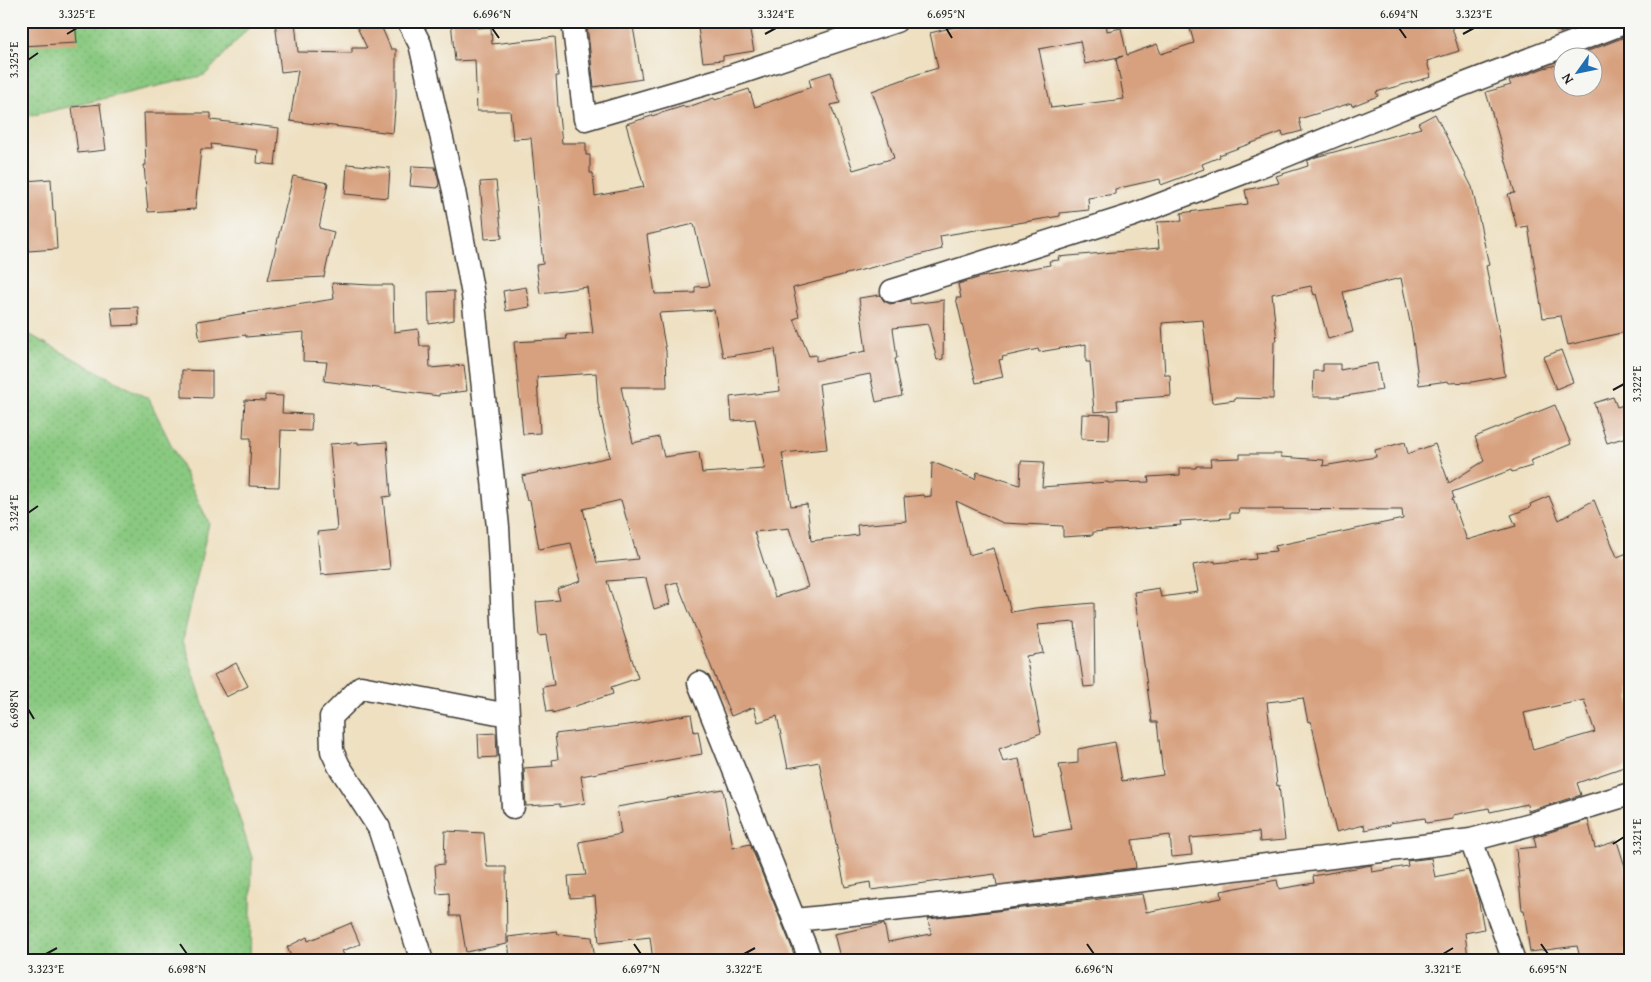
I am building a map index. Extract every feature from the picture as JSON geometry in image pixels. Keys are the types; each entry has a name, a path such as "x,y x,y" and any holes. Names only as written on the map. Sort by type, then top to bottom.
{"street":[{"path":"408,21 420,44 454,191 473,295 498,527 513,807"},
{"path":"573,21 584,119 722,79 896,21"},
{"path":"892,291 1133,215 1628,21"},
{"path":"699,683 811,961"},
{"path":"422,961 379,828 332,751 331,717 361,687 508,715"},
{"path":"795,920 957,903 1471,840 1630,794"},
{"path":"1471,840 1514,961"}],"green space":[{"path":"21,21 255,21 205,75 21,118"},
{"path":"21,330 149,399 209,523 183,640 252,858 250,961 21,961"}],"building":[{"path":"21,21 75,21 77,43 21,46"},
{"path":"275,21 295,21 298,52 352,53 352,48 367,48 354,21 379,21 391,49 396,49 396,98 393,133 290,121 298,70 281,72"},
{"path":"451,21 476,21 477,28 491,27 492,44 555,37 558,107 562,143 586,143 586,155 590,155 590,173 593,173 595,196 644,187 626,124 749,89 755,107 811,87 809,79 831,72 840,103 831,105 853,170 894,158 872,91 938,68 930,33 979,21 1106,21 1107,31 1121,28 1127,55 1157,44 1161,54 1194,43 1188,21 1450,21 1459,51 1427,61 1431,77 1376,92 1378,96 1352,106 1351,103 1299,119 1302,131 1283,136 1282,132 1219,155 1220,157 1202,164 1204,169 1161,185 1160,179 1115,189 1115,194 1088,198 1089,210 1060,213 1060,216 940,236 942,249 793,288 799,317 794,319 809,356 816,355 816,361 866,351 859,298 880,295 884,301 890,304 910,299 910,304 944,300 943,359 937,360 928,324 893,328 897,358 895,359 902,396 876,402 870,374 819,384 827,449 782,453 791,506 807,504 811,541 858,535 857,525 906,521 904,497 931,496 932,462 975,479 977,472 1020,485 1021,461 1044,462 1042,487 1108,482 1149,482 1148,477 1180,475 1180,468 1211,466 1210,459 1240,458 1240,454 1281,454 1281,457 1324,460 1323,466 1376,457 1375,450 1405,442 1408,454 1435,444 1449,483 1484,461 1475,437 1555,405 1571,444 1530,461 1532,466 1512,472 1511,470 1452,492 1454,498 1452,499 1467,540 1516,526 1511,515 1531,507 1530,504 1549,496 1559,520 1594,500 1617,557 1630,552 1630,765 1577,783 1581,795 1528,811 1527,804 1490,812 1489,808 1453,815 1453,819 1426,823 1425,818 1390,823 1390,825 1365,830 1364,825 1336,832 1311,721 1308,722 1303,698 1267,702 1285,840 1260,842 1259,832 1190,838 1192,855 1172,857 1170,835 1132,840 1136,868 997,885 995,874 871,890 870,882 845,887 819,762 788,768 777,716 758,722 754,707 731,716 677,582 666,585 670,604 654,609 646,578 607,581 638,678 611,687 613,694 553,713 553,711 547,712 543,687 554,685 546,635 539,636 536,602 560,600 557,589 581,581 571,543 539,549 530,500 527,501 522,476 610,457 598,403 596,373 537,377 540,433 523,434 514,342 567,339 566,335 593,333 587,287 540,293 536,265 543,264 531,138 513,139 510,111 477,111 475,60 455,61","holes":["1080,41 1085,64 1123,56 1116,59 1124,99 1051,108 1039,49","694,224 709,286 695,287 695,293 655,294 647,235","714,310 723,357 775,349 780,391 730,397 732,421 755,419 765,469 702,473 699,452 664,457 659,437 633,443 621,387 667,387 666,351 659,313","621,500 638,559 597,563 583,509","956,501 1003,523 1063,526 1063,537 1093,535 1093,532 1181,525 1180,521 1230,518 1230,513 1239,513 1238,509 1402,510 1403,519 1275,546 1276,551 1255,553 1256,559 1215,563 1215,561 1193,565 1198,592 1161,597 1159,588 1134,592 1152,722 1157,722 1163,775 1122,781 1115,742 1078,749 1078,763 1059,765 1072,829 1034,835 1019,759 1003,762 999,749 1041,733 1026,656 1043,653 1037,625 1075,622 1084,687 1095,686 1094,603 1011,612 994,548 969,555","789,528 808,587 775,597 754,532","1584,700 1595,732 1533,750 1524,713"]},
{"path":"615,21 632,21 642,79 594,87 587,25"},
{"path":"697,21 748,21 754,51 723,56 723,60 703,62"},
{"path":"1557,21 1592,21 1560,33"},
{"path":"1630,35 1630,331 1568,345 1561,316 1543,318 1528,226 1517,228 1508,194 1515,193 1486,92 1511,85 1509,81 1554,66 1554,98 1604,98 1604,48 1596,48"},
{"path":"100,104 106,150 78,153 72,107"},
{"path":"144,113 211,113 211,120 279,128 275,165 257,163 258,150 211,144 212,149 201,149 195,209 148,212 144,165 146,165"},
{"path":"1435,114 1472,187 1489,265 1486,266 1503,354 1505,376 1472,382 1449,383 1448,381 1419,385 1412,332 1401,278 1343,292 1353,332 1328,339 1316,294 1314,295 1311,286 1272,294 1277,341 1274,341 1273,399 1235,398 1235,400 1212,403 1203,320 1162,323 1165,375 1170,375 1171,396 1117,400 1118,410 1094,412 1090,362 1086,362 1086,344 1039,352 1038,349 1002,357 1003,359 999,360 1003,377 976,383 956,298 961,298 958,284 981,277 1050,265 1049,261 1059,260 1058,257 1159,248 1157,222 1182,221 1181,213 1248,204 1245,190 1279,183 1276,176 1308,166 1307,161 1316,157 1421,128 1418,123"},
{"path":"347,164 390,168 388,198 345,194"},
{"path":"412,166 435,167 439,183 438,188 410,186"},
{"path":"293,176 328,183 319,228 334,232 324,277 268,280"},
{"path":"51,179 57,249 28,251 26,214 29,213 26,181"},
{"path":"496,181 502,238 485,239 480,182"},
{"path":"332,283 393,285 394,332 418,329 420,346 429,346 430,368 464,365 467,391 439,394 439,396 324,381 327,362 303,361 304,332 246,337 246,335 200,341 197,321 334,299"},
{"path":"526,287 530,307 506,311 503,291"},
{"path":"454,291 454,320 429,324 428,292"},
{"path":"138,307 139,325 113,326 111,308"},
{"path":"1561,350 1573,382 1556,389 1543,357"},
{"path":"1377,363 1382,390 1340,397 1313,397 1314,371 1323,371 1323,364 1340,364 1340,370"},
{"path":"182,370 212,371 212,398 182,397"},
{"path":"265,395 283,396 282,413 312,414 311,431 281,430 279,487 249,486 251,438 243,438 245,400 265,401"},
{"path":"1613,397 1617,407 1630,403 1630,436 1607,443 1594,403"},
{"path":"1082,414 1110,415 1109,440 1081,439"},
{"path":"358,442 358,444 387,442 391,496 383,497 390,569 321,575 317,532 337,530 330,444"},
{"path":"236,663 248,686 226,697 214,675"},
{"path":"691,714 694,732 698,731 702,754 581,776 585,803 560,807 560,804 526,806 524,768 553,766 552,760 558,759 555,734 636,724"},
{"path":"496,733 497,757 479,758 478,734"},
{"path":"723,789 733,848 750,844 792,948 795,961 653,961 650,937 599,943 595,896 570,898 568,876 586,875 579,842 621,834 617,807"},
{"path":"1588,820 1595,848 1617,841 1630,883 1630,949 1625,950 1628,961 1581,961 1577,946 1530,952 1524,910 1522,910 1516,849 1536,847 1534,837"},
{"path":"445,831 484,833 487,867 506,867 507,944 466,952 460,916 450,916 449,893 437,894 435,865 444,864"},
{"path":"1431,858 1435,877 1468,870 1478,898 1484,929 1465,933 1468,958 1449,961 934,961 933,956 907,961 841,961 834,934 884,924 888,942 931,934 928,919 1142,894 1146,912 1222,898 1221,891 1277,880 1279,889 1314,883 1313,876 1371,865 1372,872 1408,866 1407,861"},
{"path":"351,923 360,944 342,951 347,961 293,961 287,947 307,937 308,941"},
{"path":"557,931 558,934 592,937 595,961 510,961 508,937"}]}
